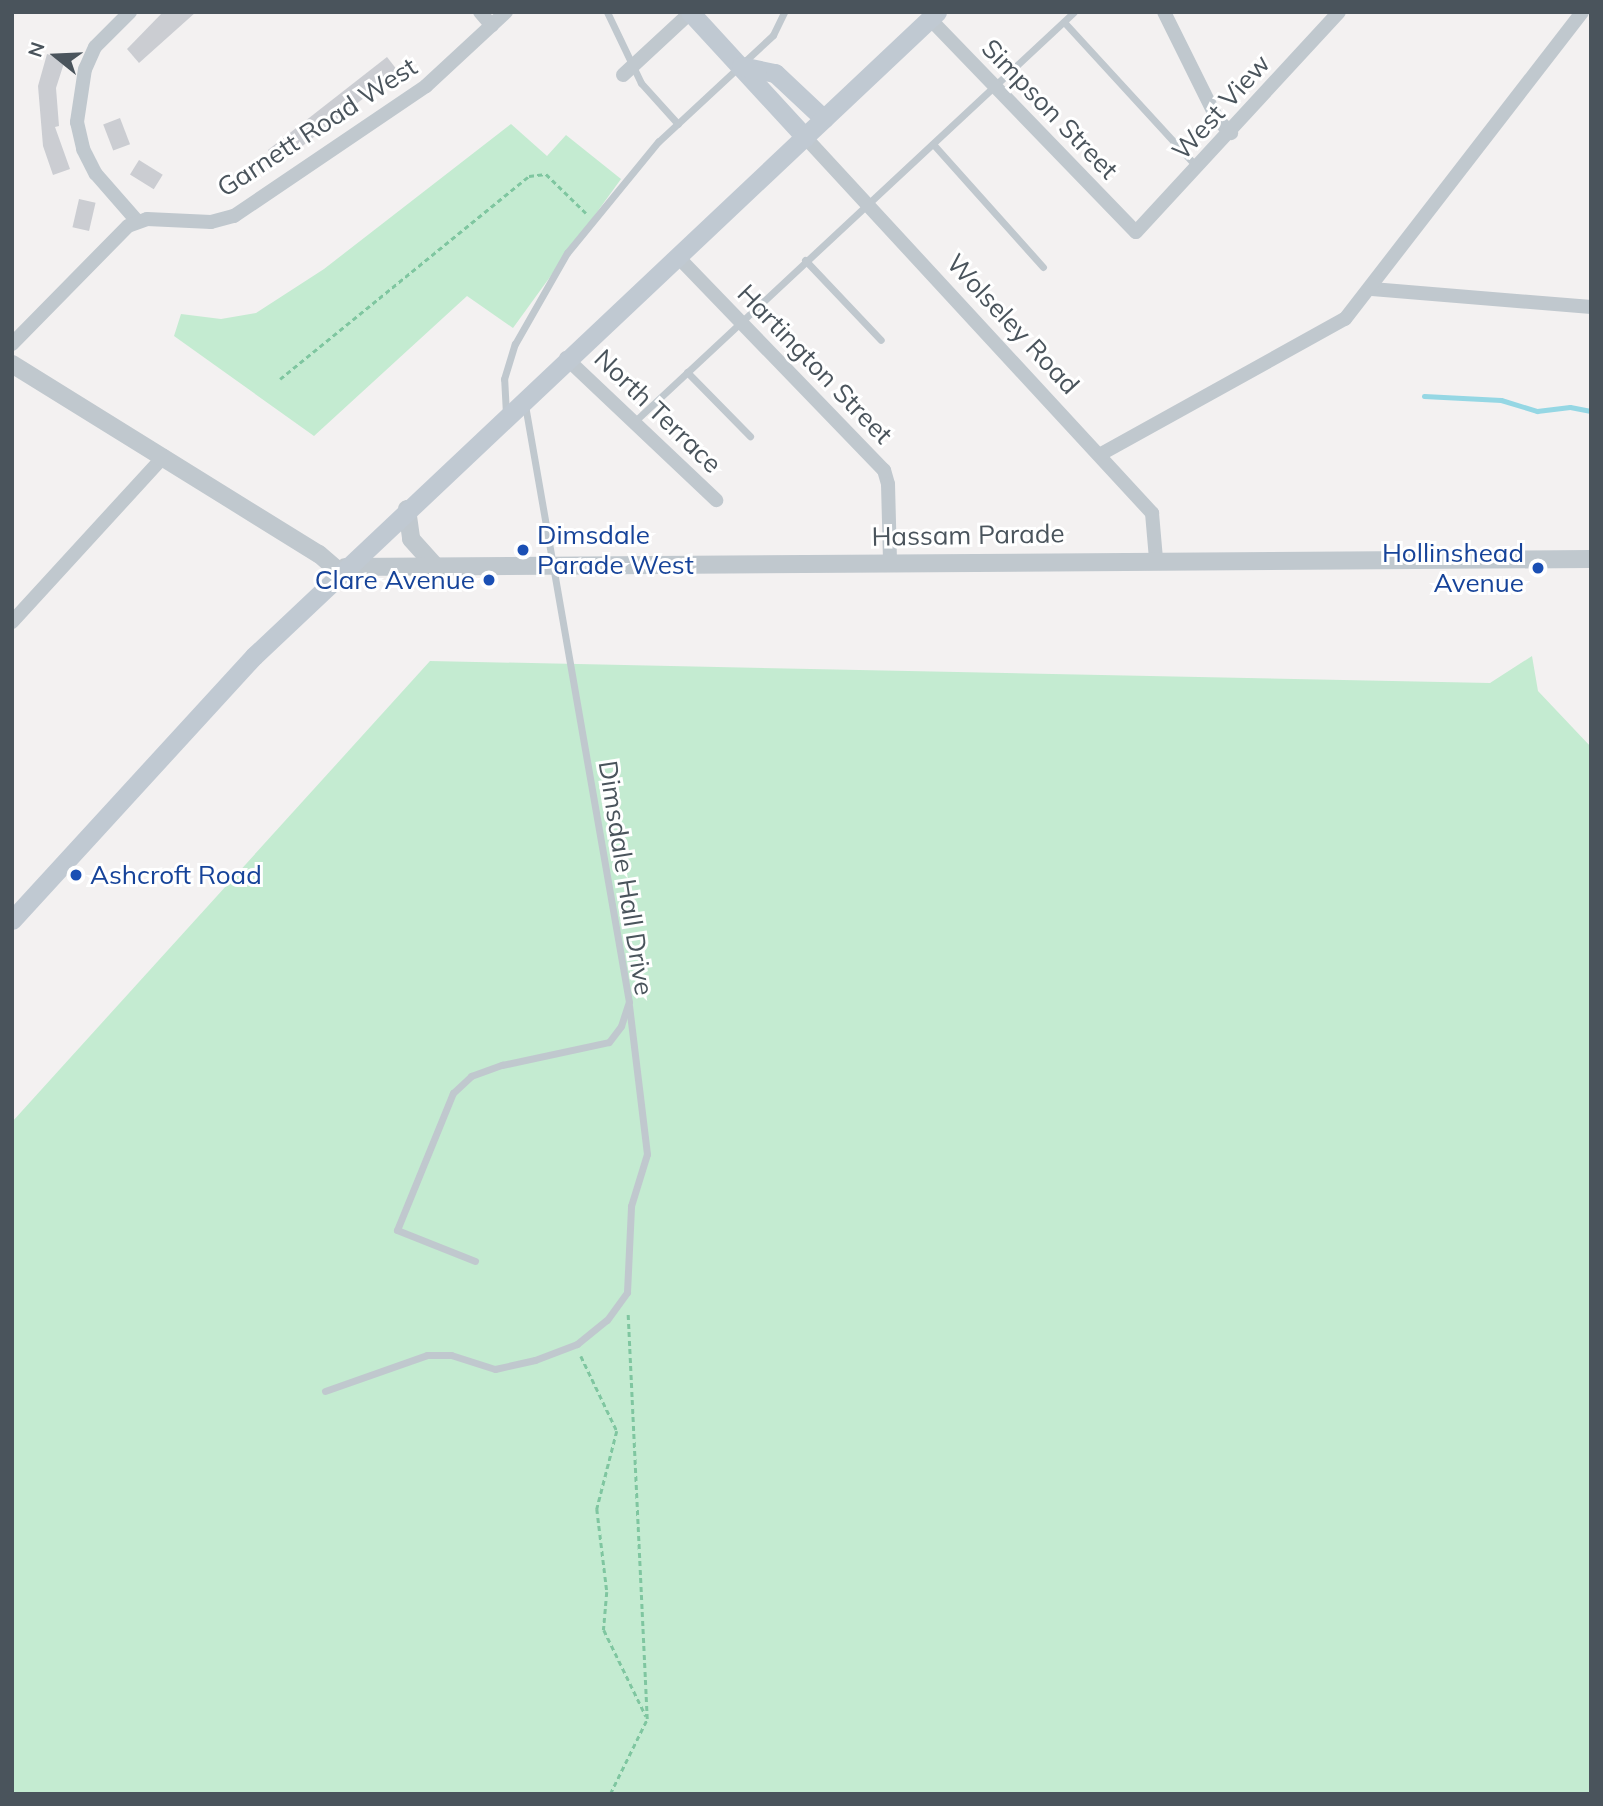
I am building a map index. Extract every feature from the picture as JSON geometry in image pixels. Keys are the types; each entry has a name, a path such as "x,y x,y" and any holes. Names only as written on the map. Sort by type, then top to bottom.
{"main road":[{"path":"690,12 805,136"},
{"path":"12,920 254,656 523,398 934,16"},
{"path":"741,66 775,73 824,119"}],"street":[{"path":"12,344 136,221 96,174 83,149 77,122 85,69 95,47 130,12"},
{"path":"480,12 492,26"},
{"name":"Garnett Road West","path":"136,221 211,222 234,216 426,86 506,12"},
{"path":"628,71 690,12"},
{"path":"1164,12 1217,119 1231,133"},
{"name":"West View","path":"1136,232 1231,133 1339,12"},
{"path":"1101,454 1345,319 1372,289 1582,12"},
{"name":"Simpson Street","path":"934,16 995,87 1136,232"},
{"name":"Wolseley Road","path":"805,136 1101,454 1152,513 1156,559"},
{"name":"Hartington Street","path":"677,256 884,470 888,484 890,561"},
{"path":"1372,289 1591,307"},
{"name":"North Terrace","path":"566,358 716,500"},
{"path":"12,364 164,456 343,570"},
{"path":"12,622 164,456"},
{"path":"407,509 411,539 436,567"},
{"name":"Hassam Parade","path":"343,570 890,561 1591,559"}],"lane":[{"path":"607,12 628,71 678,124"},
{"path":"506,414 504,379 515,344 566,253 595,224 658,142 773,35 784,12"},
{"path":"634,422 1074,12"},
{"path":"1064,22 1198,168"},
{"path":"933,144 1043,267"},
{"path":"805,260 881,340"},
{"path":"687,372 750,436"},
{"name":"Dimsdale Hall Drive","path":"475,1261 397,1230 453,1093 471,1076 609,1042 621,1027 629,1002 523,398"},
{"path":"324,1391 427,1355 451,1355 495,1369 535,1360 577,1344 607,1320 627,1292 631,1206 647,1154 629,1002"}],"path":[{"path":"280,379 529,176 546,174 559,183 595,224"},
{"path":"610,1794 647,1719 627,1292"},
{"path":"580,1354 617,1431 617,1448 597,1509 607,1592 604,1630 647,1719"}],"green space":[{"path":"511,124 547,156 566,135 621,179 513,328 467,296 314,436 174,336 181,314 221,319 256,313 324,269"},
{"path":"1532,656 1538,691 1591,747 1591,1794 12,1794 12,1122 430,661 1490,683"}],"building":[{"path":"163,12 196,12 139,63 127,49"},
{"path":"47,54 65,60 56,88 59,126 55,127 70,169 53,175 43,146 38,86"},
{"path":"387,57 398,71 279,164 268,150"},
{"path":"120,118 130,144 113,151 103,124"},
{"path":"139,160 163,175 154,189 130,174"},
{"path":"79,199 96,203 89,231 72,227"}],"waterway":[{"path":"1424,396 1501,400 1537,411 1570,407 1591,411"}],"place":[{"name":"Dimsdale Parade West","path":"523,550"},
{"name":"Hollinshead Avenue","path":"1538,568"},
{"name":"Clare Avenue","path":"489,580"},
{"name":"Ashcroft Road","path":"76,875"}]}
